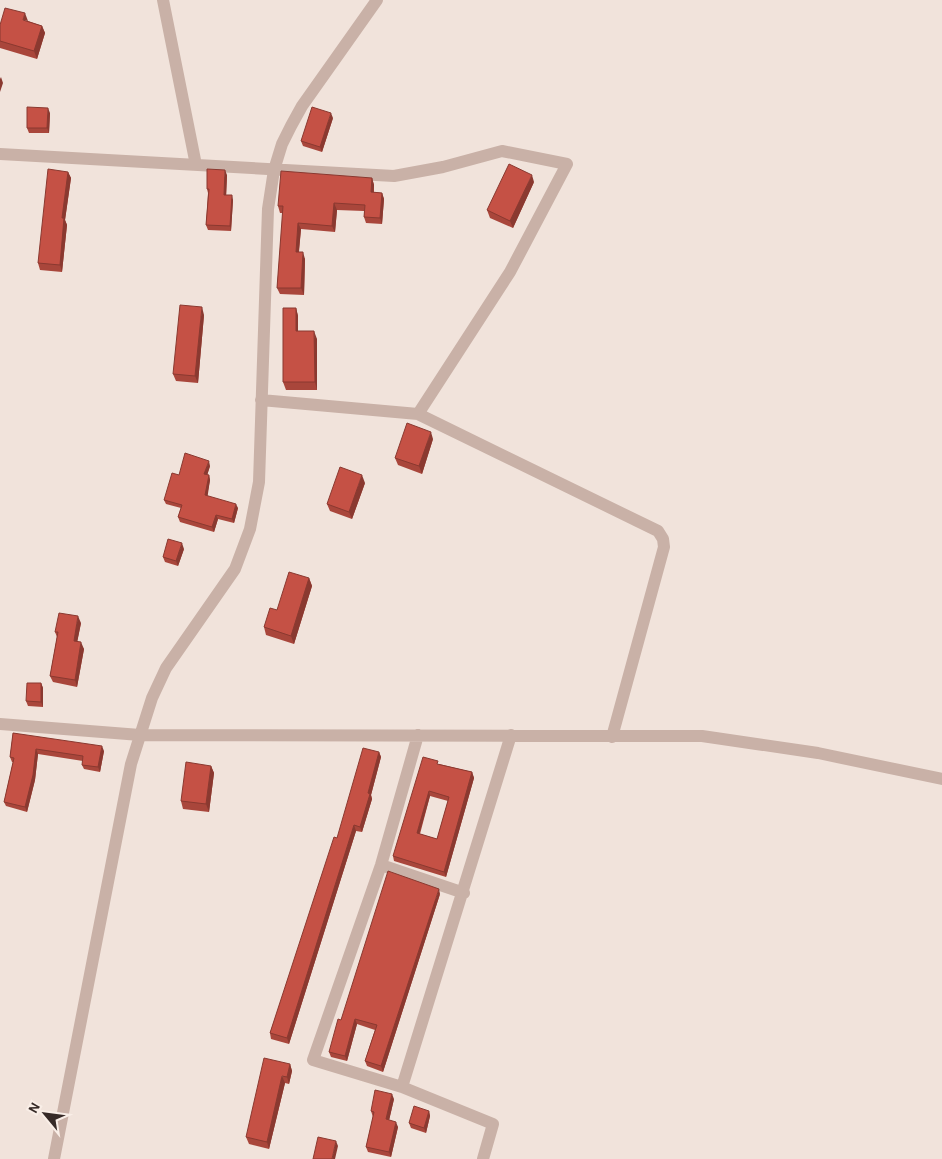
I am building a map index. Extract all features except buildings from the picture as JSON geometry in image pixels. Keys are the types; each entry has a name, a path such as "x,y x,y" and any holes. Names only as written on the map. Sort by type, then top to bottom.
{"street":[{"path":"163,0 196,165"},
{"path":"54,1159 131,764 152,698 166,668 222,590 243,550 256,507 259,482 260,400 268,209 274,170 282,144 302,106 377,0"},
{"path":"0,154 394,176 442,167 502,151 566,164 510,272 418,414"},
{"path":"260,400 418,414 658,531 663,539 664,547 612,737"},
{"path":"0,724 140,735 702,736 760,743 942,779"},
{"path":"418,735 381,865 313,1060 402,1088 493,1124 483,1159"},
{"path":"402,1088 464,893 511,735"},
{"path":"381,865 464,893"}]}
